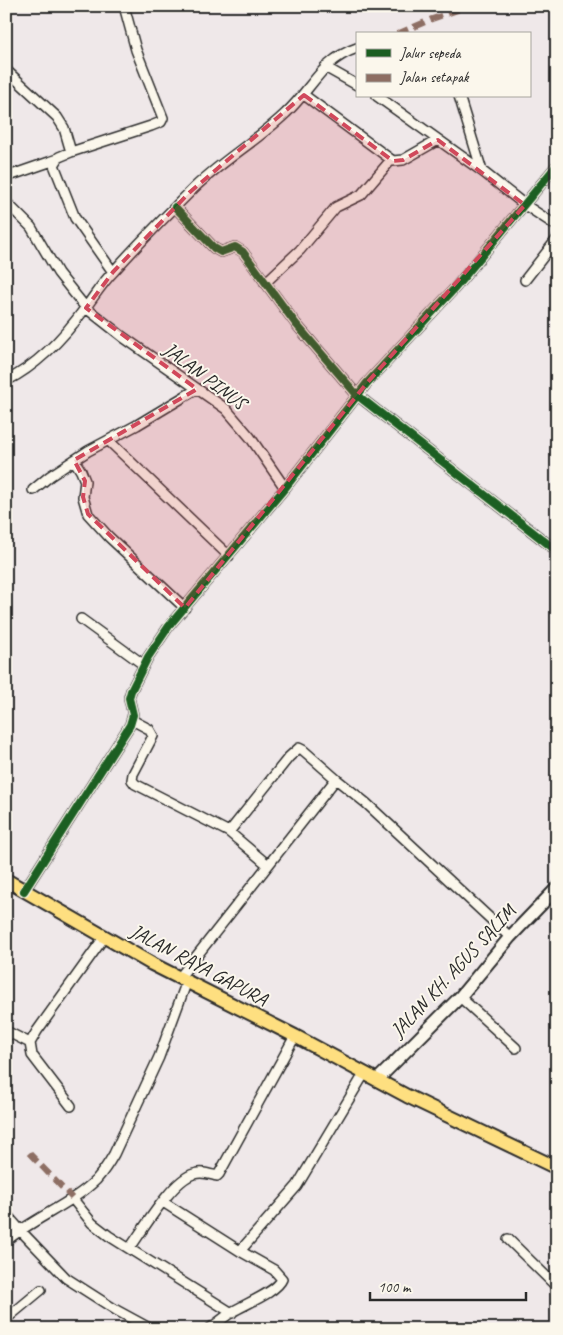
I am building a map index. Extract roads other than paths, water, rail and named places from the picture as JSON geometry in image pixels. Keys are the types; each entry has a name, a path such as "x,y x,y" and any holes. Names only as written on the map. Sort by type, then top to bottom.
{"main road":[{"name":"JALAN RAYA GAPURA","path":"6,880 152,964 295,1036 407,1096 557,1168"},
{"name":"JALAN KH. AGUS SALIM","path":"377,1080 460,997 510,937 557,888"}],"street":[{"path":"6,177 55,160 71,152 151,126 160,122 163,118 136,50 124,6"},
{"path":"6,381 34,363 52,347 86,308 113,272 206,176 266,131 304,95 325,67 340,54 356,48"},
{"path":"325,67 356,85"},
{"path":"6,70 57,117 64,128 71,152"},
{"path":"304,95 391,160 398,162 403,160 438,140"},
{"path":"380,98 482,171 525,205 557,226"},
{"path":"460,98 482,171"},
{"path":"55,160 55,170 75,218 113,272"},
{"path":"265,284 300,250 336,206 361,195 391,160"},
{"path":"24,891 132,720 133,715 129,698 131,691 157,642 285,488 357,395 455,288 557,165"},
{"name":"JALAN PINUS","path":"6,202 31,227 58,273 86,308 123,337 226,409 235,418 285,488"},
{"path":"175,207 214,248 221,252 235,247 240,250 296,324 357,395 557,551"},
{"path":"525,280 557,239"},
{"path":"33,490 50,476 88,451 196,389"},
{"path":"108,441 229,556"},
{"path":"74,460 85,481 83,497 84,506 88,514 109,537 185,608"},
{"path":"81,619 144,665"},
{"path":"132,720 149,729 153,736 133,774 132,780 135,784 229,832 268,865"},
{"path":"229,832 289,757 299,748 366,804 510,937"},
{"path":"6,1241 20,1230 72,1198 96,1179 114,1154 159,1057 183,979 268,865 336,779"},
{"path":"71,1106 32,1055 30,1043 105,936"},
{"path":"460,997 516,1048"},
{"path":"6,1031 30,1043"},
{"path":"130,1248 163,1202 187,1176 201,1172 215,1176 219,1174 295,1036"},
{"path":"240,1251 297,1186 364,1074"},
{"path":"72,1198 92,1223 232,1312"},
{"path":"163,1202 240,1251 274,1270 282,1279 274,1289 232,1312 209,1329"},
{"path":"6,1214 66,1278 133,1324 151,1329"},
{"path":"508,1239 557,1287"},
{"path":"6,1319 41,1290"}]}
